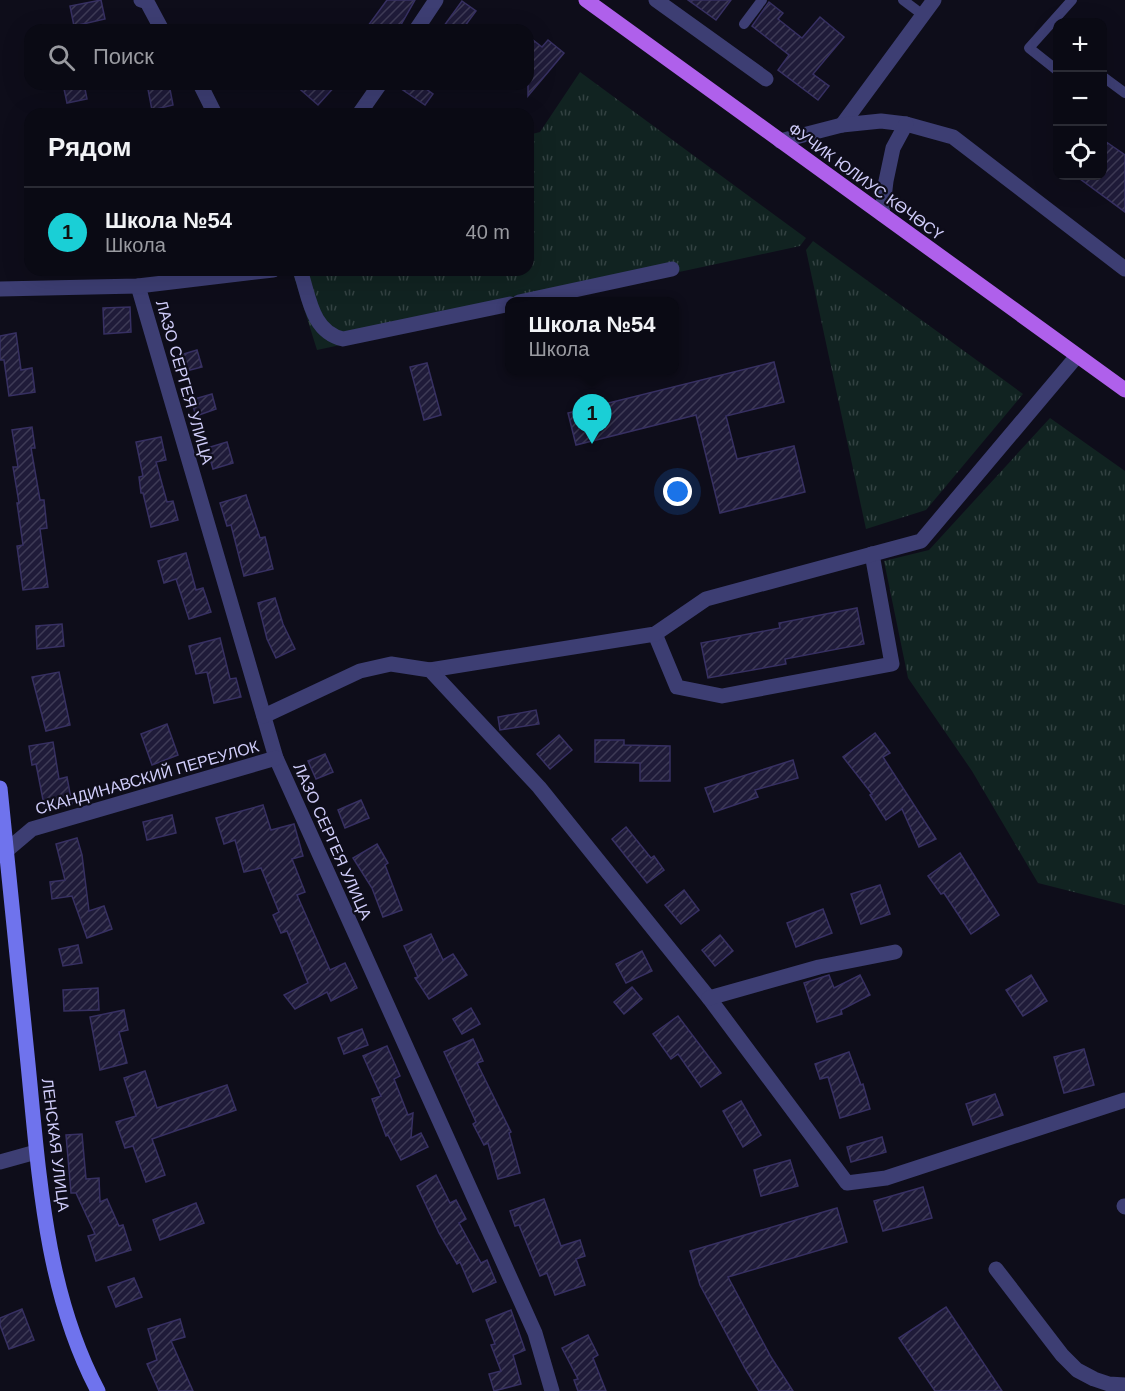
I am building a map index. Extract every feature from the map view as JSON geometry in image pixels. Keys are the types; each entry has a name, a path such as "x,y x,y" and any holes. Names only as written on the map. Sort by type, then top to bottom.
{"main road":[{"name":"ФУЧИК ЮЛИУС КӨЧӨСҮ","path":"586,0 1125,390"},
{"name":"ЛЕНСКАЯ УЛИЦА","path":"0,788 3,852 36,1152 55,1274 70,1326 88,1373 98,1391"}],"street":[{"path":"141,0 147,2 159,24"},
{"path":"420,24 436,0"},
{"path":"656,0 766,79"},
{"path":"842,125 934,0"},
{"path":"203,90 211,108"},
{"path":"363,108 376,90"},
{"path":"780,141 842,125 881,121 906,124 953,137 1125,269"},
{"path":"882,214 893,148 906,124"},
{"path":"542,297 672,269"},
{"path":"0,289 138,286 223,276"},
{"path":"302,276 314,315 326,331 334,337 343,339 505,304"},
{"name":"ЛАЗО СЕРГЕЯ УЛИЦА","path":"138,286 276,758 535,1333 552,1391"},
{"path":"264,716 360,671 391,664 430,670 654,634 706,599 921,541 1077,356"},
{"path":"654,634 677,687 722,696 892,664 872,554"},
{"path":"430,670 539,787 709,998 847,1183 886,1178 1125,1100"},
{"name":"СКАНДИНАВСКИЙ ПЕРЕУЛОК","path":"3,852 32,829 276,758"},
{"path":"709,998 819,967 895,952"},
{"path":"0,1162 36,1152"},
{"path":"996,1269 1062,1355 1077,1370 1109,1384 1125,1386"},
{"path":"1121,1391 1125,1386"}],"lane":[{"path":"744,24 762,0"},
{"path":"903,0 923,15"},
{"path":"1056,18 1072,0"},
{"path":"1053,21 1029,48 1053,67"},
{"path":"1107,80 1125,93"}],"green space":[{"path":"580,72 806,238 800,246 563,297 505,297 505,310 317,350 294,276 534,276 534,134 540,132"},
{"path":"813,241 1023,394 926,510 866,529 806,250"},
{"path":"1050,418 1125,471 1125,905 1038,883 972,771 908,678 884,561 929,550"}],"building":[{"path":"101,0 105,19 74,24 70,6"},
{"path":"387,0 415,0 401,24 369,24"},
{"path":"688,0 731,0 716,20"},
{"path":"462,1 476,11 466,24 445,24"},
{"path":"769,2 783,13 778,19 802,38 820,17 844,37 813,74 829,86 818,100 778,70 789,55 752,26"},
{"path":"548,40 564,53 534,89 534,41 542,47"},
{"path":"64,90 85,90 87,99 67,103"},
{"path":"148,90 170,90 173,105 152,108"},
{"path":"301,90 332,90 318,105"},
{"path":"403,90 427,90 433,94 425,105"},
{"path":"1107,142 1125,155 1125,212 1081,180 1107,180"},
{"path":"130,307 131,332 104,334 103,308"},
{"path":"16,333 21,370 32,368 35,392 9,396 4,360 0,360 0,336"},
{"path":"197,350 202,367 182,372 177,356"},
{"path":"774,362 784,402 726,416 737,459 794,446 805,492 720,513 696,415 576,445 568,413"},
{"path":"427,363 441,415 424,420 410,367"},
{"path":"212,394 216,409 196,416 191,400"},
{"path":"32,427 35,448 31,448 40,500 44,500 47,528 40,529 48,587 23,590 17,546 23,545 13,467 18,467 12,430"},
{"path":"161,437 166,460 156,462 167,502 173,501 178,520 151,527 143,493 141,493 139,477 143,476 136,442"},
{"path":"227,442 233,463 213,469 207,448"},
{"path":"246,495 260,538 265,537 273,569 244,576 231,525 227,526 220,503"},
{"path":"186,553 196,590 203,588 211,612 189,619 176,579 164,583 158,561"},
{"path":"275,598 283,624 295,649 276,658 267,639 258,603"},
{"path":"857,608 864,644 785,659 786,664 708,678 701,643 780,628 779,623"},
{"path":"62,624 64,646 37,649 36,626"},
{"path":"220,638 230,679 236,678 241,697 214,703 207,672 196,674 189,646"},
{"path":"59,672 70,725 46,731 32,677"},
{"path":"536,710 539,724 500,730 498,717"},
{"path":"167,724 178,755 152,765 141,734"},
{"path":"875,733 890,753 883,757 936,839 919,847 902,809 886,820 870,795 872,794 843,757"},
{"path":"559,735 572,750 550,769 537,754"},
{"path":"595,740 624,740 624,745 670,746 670,781 640,781 640,763 595,762"},
{"path":"53,742 59,779 67,777 72,804 45,810 36,764 32,765 29,746"},
{"path":"325,754 333,772 316,779 308,761"},
{"path":"793,760 798,778 755,790 758,797 714,812 705,788"},
{"path":"361,800 369,818 345,828 338,810"},
{"path":"263,805 271,830 294,824 303,856 292,859 305,892 297,895 330,970 345,963 357,988 331,1001 327,992 295,1009 284,995 308,983 287,931 281,933 273,915 279,912 261,868 244,872 235,840 224,844 216,818"},
{"path":"172,815 176,833 147,840 143,822"},
{"path":"626,827 664,870 647,883 612,839"},
{"path":"77,838 82,855 89,911 104,906 112,929 87,938 72,896 52,899 50,882 65,880 56,844"},
{"path":"377,844 388,863 385,865 402,910 383,917 372,888 353,858"},
{"path":"960,853 999,915 971,934 944,893 941,894 928,876"},
{"path":"880,885 890,914 861,924 851,894"},
{"path":"684,890 699,910 681,924 665,905"},
{"path":"823,909 832,933 796,947 787,923"},
{"path":"431,934 443,960 453,954 467,975 429,999 415,978 418,977 404,946"},
{"path":"720,935 733,951 715,966 702,950"},
{"path":"78,945 82,963 63,966 59,949"},
{"path":"642,951 652,971 626,983 616,964"},
{"path":"829,975 834,988 860,975 870,995 841,1010 842,1014 817,1022 804,983"},
{"path":"1031,975 1047,1001 1023,1016 1006,990"},
{"path":"632,987 642,999 624,1014 614,1002"},
{"path":"98,988 99,1010 64,1011 63,990"},
{"path":"471,1008 480,1024 462,1034 453,1019"},
{"path":"124,1010 128,1030 119,1032 127,1063 100,1070 90,1017"},
{"path":"678,1016 721,1073 701,1087 678,1054 671,1059 653,1034"},
{"path":"362,1029 368,1045 344,1054 338,1038"},
{"path":"473,1039 483,1061 477,1063 511,1132 509,1133 520,1173 498,1179 488,1143 484,1145 473,1124 476,1122 444,1052"},
{"path":"387,1046 400,1076 394,1079 408,1115 413,1113 411,1138 421,1133 428,1147 401,1160 388,1135 386,1136 372,1099 381,1096 363,1056"},
{"path":"1084,1049 1094,1085 1064,1093 1054,1057"},
{"path":"849,1052 861,1085 863,1084 870,1109 840,1118 828,1077 820,1079 815,1064"},
{"path":"145,1071 157,1108 227,1085 236,1110 152,1139 165,1175 146,1182 133,1146 125,1148 116,1122 136,1116 124,1078"},
{"path":"995,1094 1003,1115 973,1125 966,1104"},
{"path":"741,1101 761,1135 743,1147 723,1111"},
{"path":"82,1134 86,1179 99,1178 100,1202 107,1199 119,1226 123,1225 131,1250 96,1261 88,1236 95,1234 76,1193 71,1193 66,1135"},
{"path":"882,1137 886,1152 851,1162 847,1147"},
{"path":"790,1160 798,1186 761,1196 754,1170"},
{"path":"436,1175 450,1203 456,1200 466,1219 459,1223 481,1263 487,1260 496,1282 473,1292 460,1262 457,1264 439,1233 417,1186"},
{"path":"923,1187 932,1218 883,1231 874,1201"},
{"path":"544,1199 561,1246 580,1240 585,1256 576,1259 585,1285 555,1295 547,1273 540,1276 519,1225 515,1226 510,1211"},
{"path":"196,1203 204,1223 160,1240 153,1220"},
{"path":"837,1208 847,1242 728,1277 771,1357 793,1391 759,1391 700,1285 690,1251"},
{"path":"134,1278 142,1297 116,1307 108,1287"},
{"path":"946,1307 1002,1391 935,1391 899,1338"},
{"path":"22,1309 34,1340 9,1349 0,1325 0,1318"},
{"path":"511,1310 525,1350 513,1355 521,1384 494,1391 489,1374 501,1371 491,1345 495,1344 486,1320"},
{"path":"180,1319 185,1337 171,1341 193,1391 159,1391 147,1364 157,1360 148,1329"},
{"path":"588,1335 598,1355 593,1358 606,1391 578,1391 574,1380 578,1379 562,1348"}],"place":[{"name":"Школа №54","path":"592,444"}]}
